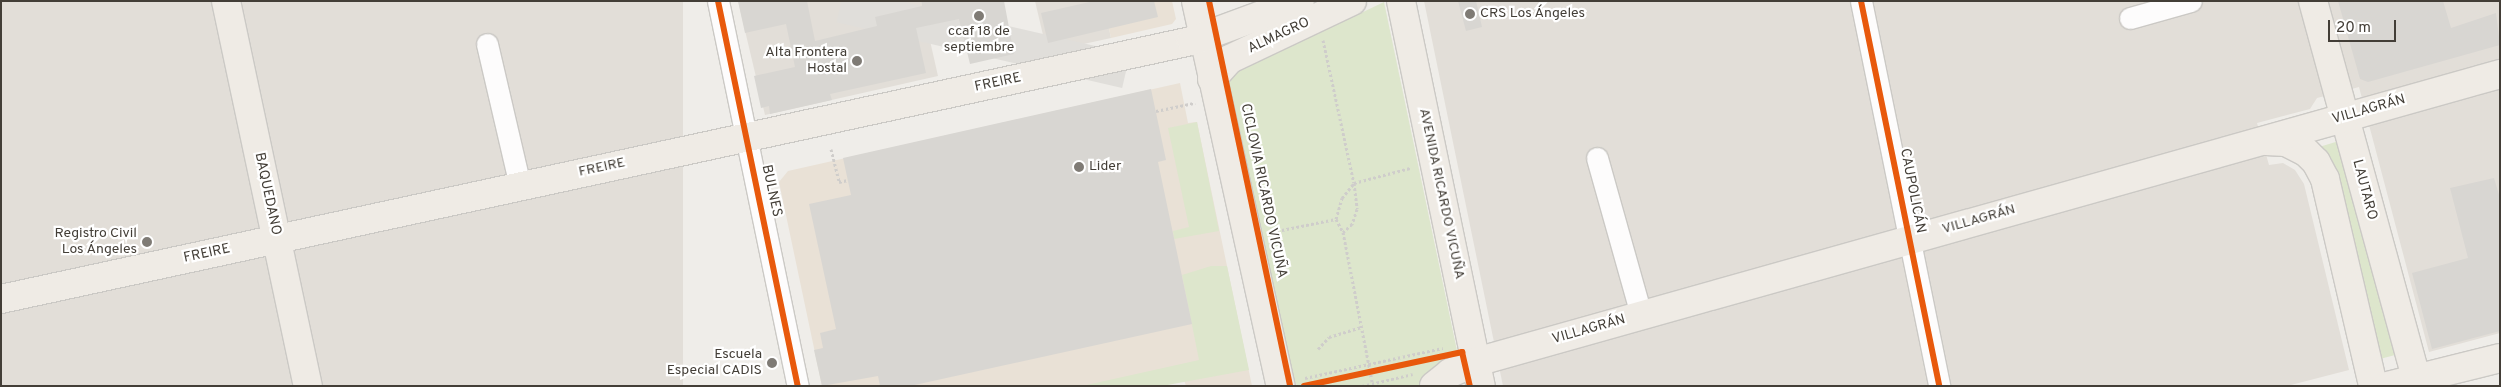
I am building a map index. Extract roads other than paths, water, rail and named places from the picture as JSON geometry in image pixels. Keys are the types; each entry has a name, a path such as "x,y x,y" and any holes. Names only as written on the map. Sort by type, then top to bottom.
{"main road":[{"name":"BAQUEDANO","path":"226,1 308,386"},
{"path":"1196,1 1212,79 1289,383"},
{"name":"ALMAGRO","path":"1204,38 1300,1"},
{"name":"ALMAGRO","path":"1212,79 1230,59 1352,1"},
{"name":"AVENIDA RICARDO VICUÑA","path":"1401,1 1469,365"},
{"name":"LAUTARO","path":"2313,1 2417,382"},
{"name":"FREIRE","path":"1,299 1204,38"},
{"name":"VILLAGRÁN","path":"1427,379 1641,315 2500,74"},
{"path":"2259,142 2279,141 2300,148 2316,162 2325,179 2372,386"},
{"path":"2387,386 2417,382 2500,358"}],"street":[{"name":"BULNES","path":"718,1 798,386"},
{"name":"CAUPOLICÁN","path":"1861,1 1939,386"},
{"path":"2130,18 2191,1"},
{"path":"487,44 520,186"},
{"path":"1597,158 1641,315"}],"place":[{"name":"CRS Los Ángeles","path":"1470,14"},
{"name":"ccaf 18 de septiembre","path":"979,16"},
{"name":"Alta Frontera Hostal","path":"857,61"},
{"name":"Lider","path":"1079,167"},
{"name":"Registro Civil Los Ángeles","path":"147,242"},
{"name":"Escuela Especial CADIS","path":"772,363"}]}
